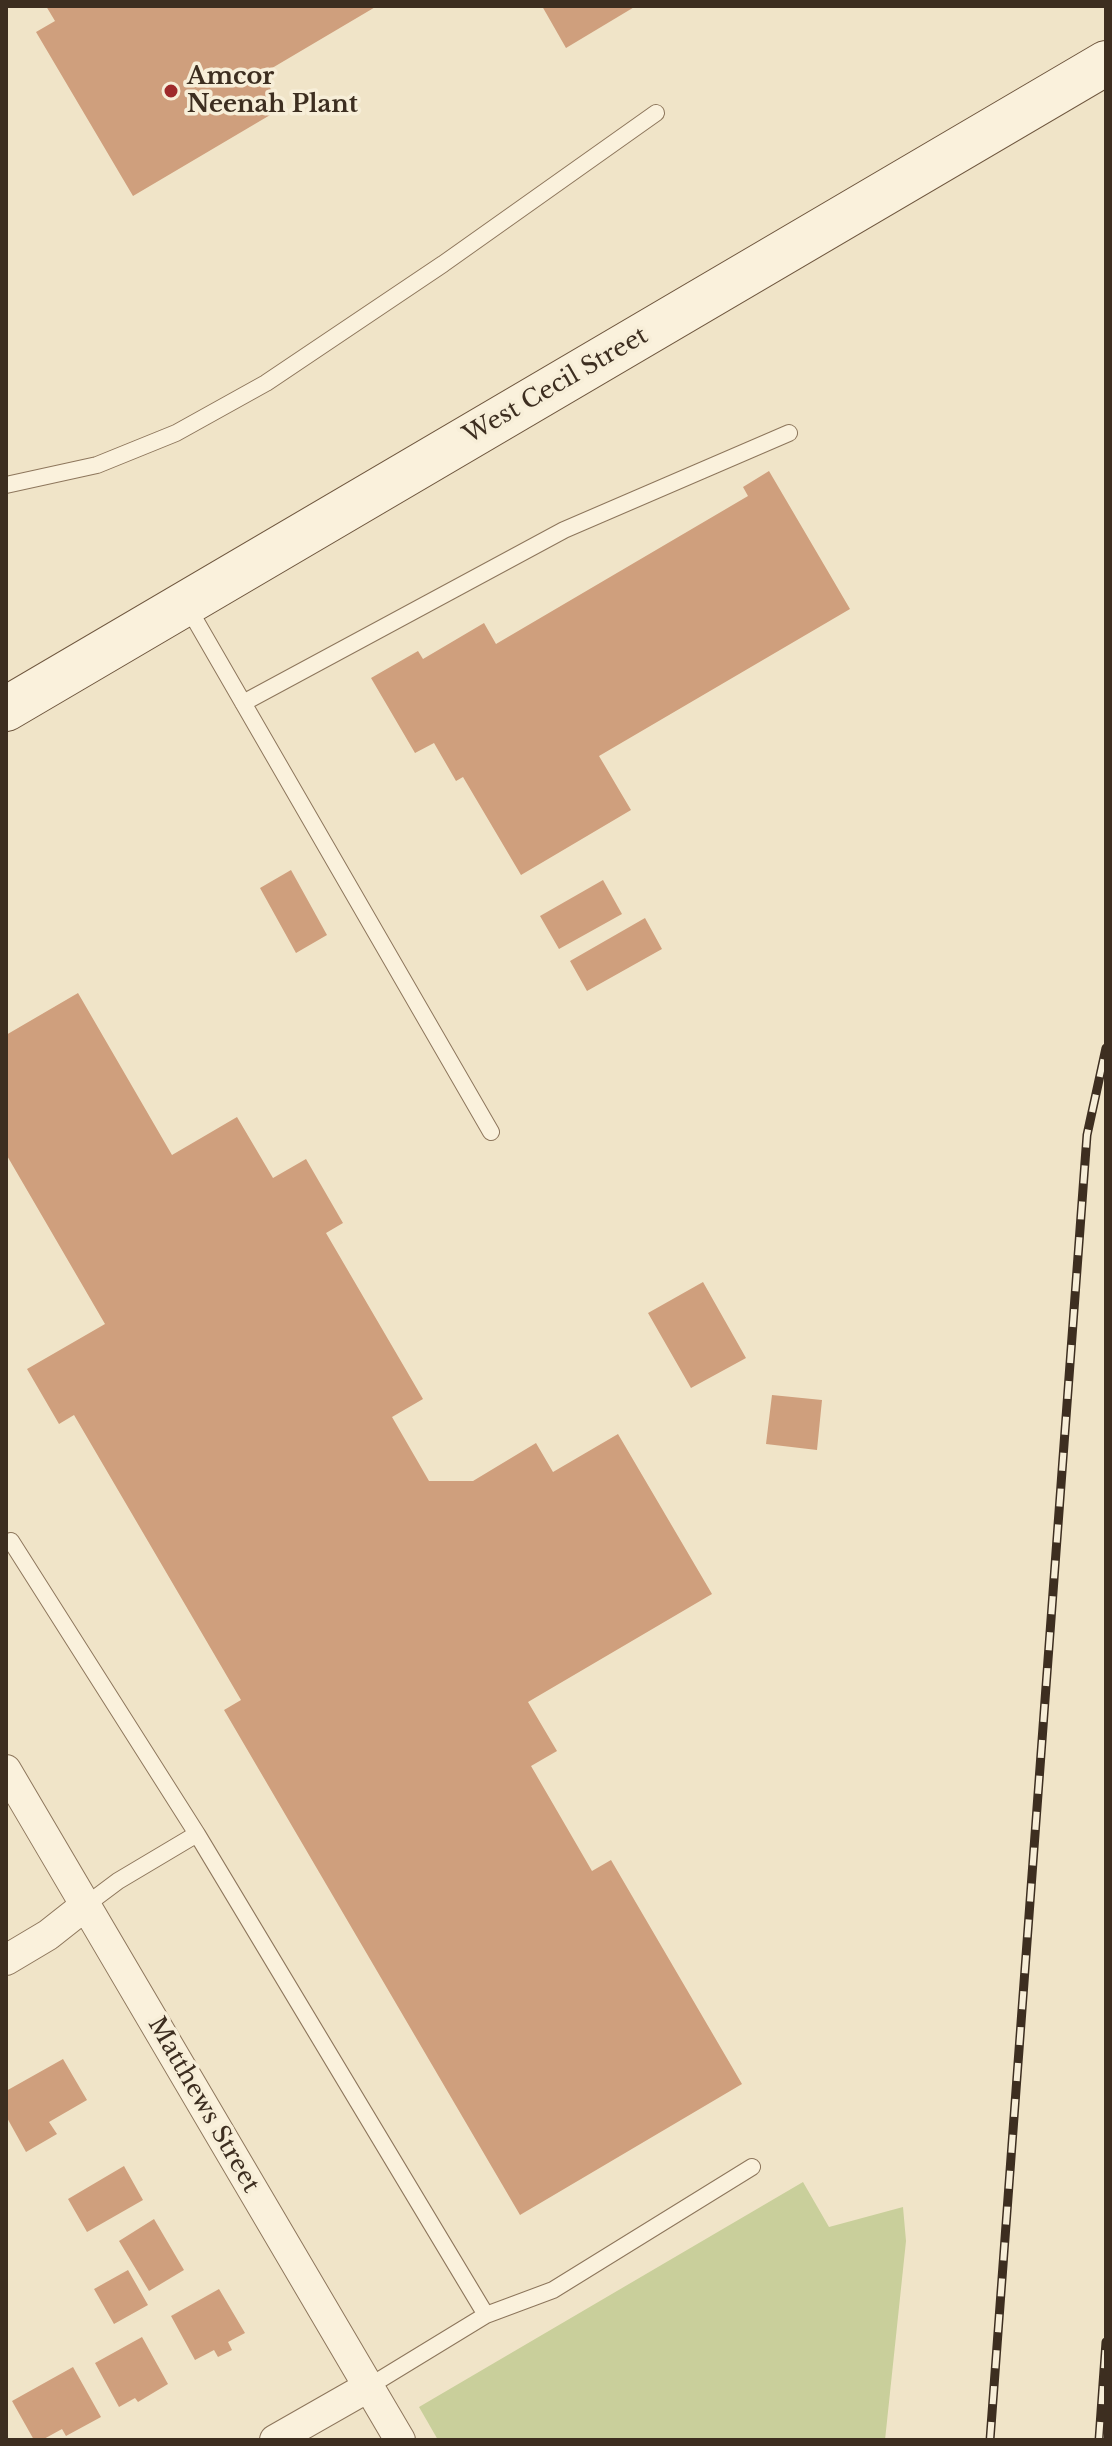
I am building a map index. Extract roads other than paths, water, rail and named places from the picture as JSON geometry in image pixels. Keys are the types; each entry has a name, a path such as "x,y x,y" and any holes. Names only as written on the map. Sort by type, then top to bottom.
{"main road":[{"name":"West Cecil Street","path":"6,709 1106,63"}],"street":[{"name":"Matthews Street","path":"6,1770 400,2440"},
{"path":"6,1960 48,1935 86,1905"},
{"path":"275,2440 368,2387"}],"lane":[{"path":"6,485 97,465 176,433 266,383 443,264 656,113"},
{"path":"243,703 564,530 789,433"},
{"path":"186,604 491,1132"},
{"path":"6,1544 11,1541 197,1834 486,2315"},
{"path":"86,1905 118,1881 197,1834"},
{"path":"368,2387 486,2315 553,2290 752,2167"}],"railway":[{"path":"990,2440 1087,1135 1106,1048"},
{"path":"1099,2440 1106,2342"}],"place":[{"name":"Amcor Neenah Plant","path":"171,91"}]}
